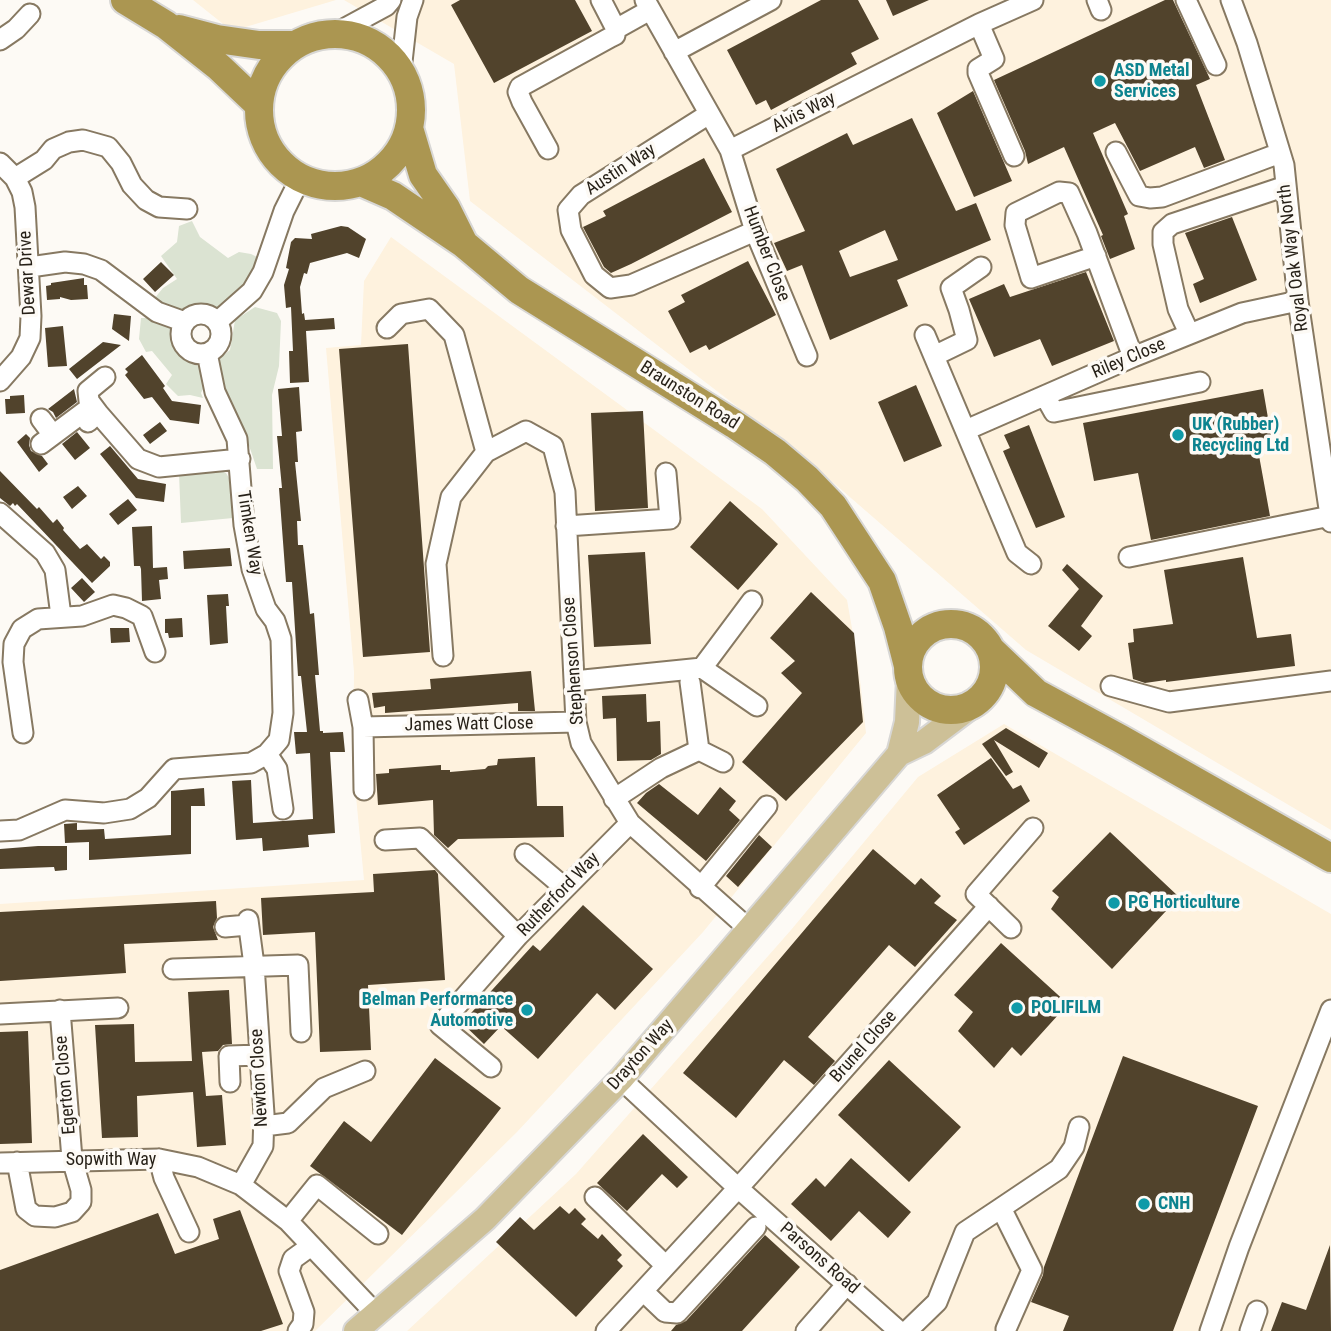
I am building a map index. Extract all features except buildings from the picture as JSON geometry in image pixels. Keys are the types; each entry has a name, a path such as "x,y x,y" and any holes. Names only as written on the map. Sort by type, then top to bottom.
{"highway":[{"path":"125,0 166,25 219,67 258,104"},
{"path":"166,25 217,39 259,45 294,45"},
{"path":"336,33 355,36 373,44 389,56 401,71 411,99 409,128 400,151 383,170 361,182 341,187 320,186 300,179 282,166 268,148 260,126 258,104 264,80 276,61 294,45 307,38 336,33"},
{"name":"Braunston Road","path":"409,128 423,176 446,208 464,244"},
{"name":"Braunston Road","path":"361,182 393,196 464,244 519,290 734,424 775,452 807,479 833,506 882,581 898,627 908,672"},
{"name":"Braunston Road","path":"882,581 925,618 946,624"},
{"path":"1036,693 1007,692 978,700 960,710 934,707 923,701 914,691 908,672 915,643 934,627 946,624 960,624 973,629 1036,693 1331,858"},
{"path":"978,700 994,674 992,651"}],"main road":[{"name":"Drayton Way","path":"899,754 907,722 908,672"},
{"name":"Drayton Way","path":"356,1331 485,1219 621,1079 899,754 924,742 978,700"}],"street":[{"path":"336,33 386,6 391,0"},
{"path":"401,71 407,17 413,0"},
{"path":"548,149 522,102 520,87 615,35 616,29 601,0"},
{"path":"674,52 771,0"},
{"name":"Alvis Way","path":"730,150 979,24 1034,0"},
{"path":"1186,0 1216,65"},
{"name":"Royal Oak Way North","path":"1231,0 1247,43 1280,153 1298,301 1331,522"},
{"path":"616,29 648,5 730,150"},
{"path":"0,40 16,29 30,13"},
{"path":"979,24 995,59 978,69 978,74 1014,156"},
{"name":"Austin Way","path":"709,114 581,195 568,210 571,230 594,275 610,288 631,285 755,231"},
{"path":"15,178 44,160 53,149 69,142 83,140 108,147 121,163 132,185 146,200 159,207 187,209"},
{"name":"Humber Close","path":"730,150 755,231 807,356"},
{"path":"1116,152 1139,196 1150,198 1162,197 1280,153"},
{"name":"Dewar Drive","path":"0,163 15,178 22,192 30,267 30,338 21,357 0,381"},
{"path":"217,323 252,291 284,211 300,179"},
{"path":"1189,333 1178,309 1163,244 1163,232 1172,224 1286,186"},
{"path":"1096,257 1031,278 1015,225 1016,213 1059,192 1069,192 1096,257 1133,357"},
{"path":"30,267 65,262 84,264 101,270 157,312 185,322"},
{"path":"934,356 967,340 960,310 951,288 981,267"},
{"name":"Riley Close","path":"965,430 1189,333 1242,313 1298,301"},
{"path":"387,328 401,314 429,309 454,335 486,453 451,497 436,564 443,656"},
{"path":"195,315 205,315 217,323 220,337 214,349 206,353 193,352 184,345 181,335 185,322 195,315"},
{"path":"925,335 1017,553 1031,564"},
{"name":"Timken Way","path":"206,353 215,392 237,439 244,525 252,569 266,609 275,621 281,639 284,713 279,740 267,754"},
{"path":"105,377 88,391 93,413 138,459 159,467 240,459"},
{"path":"1045,396 1054,412 1200,382"},
{"path":"41,419 47,440 93,413"},
{"name":"Stephenson Close","path":"486,453 526,431 553,446 565,492 576,722 581,743 630,823 750,930"},
{"path":"566,526 670,519 666,473"},
{"path":"0,513 45,553 55,570 61,616"},
{"path":"1129,557 1330,516"},
{"path":"699,750 696,675 752,601"},
{"path":"23,733 13,662 14,644 22,629 38,619 82,616 113,605 126,608 142,616 155,652"},
{"path":"574,681 696,675 757,706"},
{"path":"1111,686 1170,702 1331,681"},
{"path":"358,700 363,727 364,790"},
{"name":"James Watt Close","path":"363,727 576,722"},
{"path":"699,750 723,762"},
{"path":"614,799 661,768 699,750"},
{"path":"0,831 19,830 65,810 104,813 130,809 148,797 174,769 251,763 267,754 277,769 283,809"},
{"path":"700,888 767,806"},
{"name":"Rutherford Way","path":"491,1067 440,1025 518,936 630,823"},
{"name":"Brunel Close","path":"606,1331 738,1188 983,900 1033,828"},
{"path":"385,840 420,838 443,864 518,936"},
{"path":"525,854 565,888"},
{"path":"983,900 1011,928"},
{"name":"Newton Close","path":"225,927 248,922 254,965 260,1055 263,1146 241,1185"},
{"path":"173,969 298,964 301,1032"},
{"name":"Egerton Close","path":"1,1014 118,1008"},
{"name":"Egerton Close","path":"9,1163 26,1209 35,1216 55,1217 72,1212 81,1202 81,1190 72,1159 60,1010"},
{"path":"1210,1331 1239,1247 1331,1010"},
{"path":"230,1082 229,1056 260,1055"},
{"path":"264,1126 288,1123 324,1088 365,1071"},
{"path":"621,1079 738,1188"},
{"path":"907,1331 937,1302 965,1232 1059,1169 1074,1147 1079,1127"},
{"name":"Sopwith Way","path":"9,1163 72,1159 159,1159 198,1167 241,1185 288,1221 376,1314"},
{"path":"159,1159 164,1178 188,1232"},
{"path":"288,1221 317,1185 378,1234"},
{"name":"Parsons Road","path":"738,1188 899,1331"},
{"path":"595,1198 666,1266"},
{"path":"1001,1209 1032,1270 1006,1329"},
{"path":"643,1291 665,1312 677,1313 757,1227"},
{"path":"298,1331 303,1324 304,1312 289,1271 293,1259 311,1246"},
{"path":"806,1331 847,1284"},
{"path":"1250,1331 1257,1311"}],"shaded area":[{"path":"193,0 336,0 232,31"},
{"path":"344,0 1331,0 1331,830 1026,650 813,465 470,201 454,64"},
{"path":"391,237 762,509 847,600 858,662 866,733 703,932 517,1132 315,1331 0,1331 0,904 364,880 353,765 354,672 326,348 361,345 364,281"},
{"path":"1004,724 1331,914 1331,1331 407,1331 576,1174 791,930 918,777"}],"green space":[{"path":"192,221 200,237 228,258 239,252 259,258 251,279 227,304 217,308 209,305 175,312 154,299 163,288 177,279 161,256 177,242 179,226"},
{"path":"255,307 277,313 281,321 279,366 272,395 273,469 257,469 240,419 230,408 219,373 220,358 230,350 235,320"},
{"path":"141,318 152,318 173,330 172,338 181,356 200,367 205,385 201,393 203,398 178,396 166,384 172,375 152,351 146,352 139,339"},
{"path":"221,471 229,478 233,518 181,523 179,473"}],"place":[{"name":"ASD Metal Services","path":"1100,81"},
{"name":"UK (Rubber) Recycling Ltd","path":"1178,435"},
{"name":"PG Horticulture","path":"1114,903"},
{"name":"POLIFILM","path":"1017,1008"},
{"name":"Belman Performance Automotive","path":"527,1010"},
{"name":"CNH","path":"1144,1204"}]}
